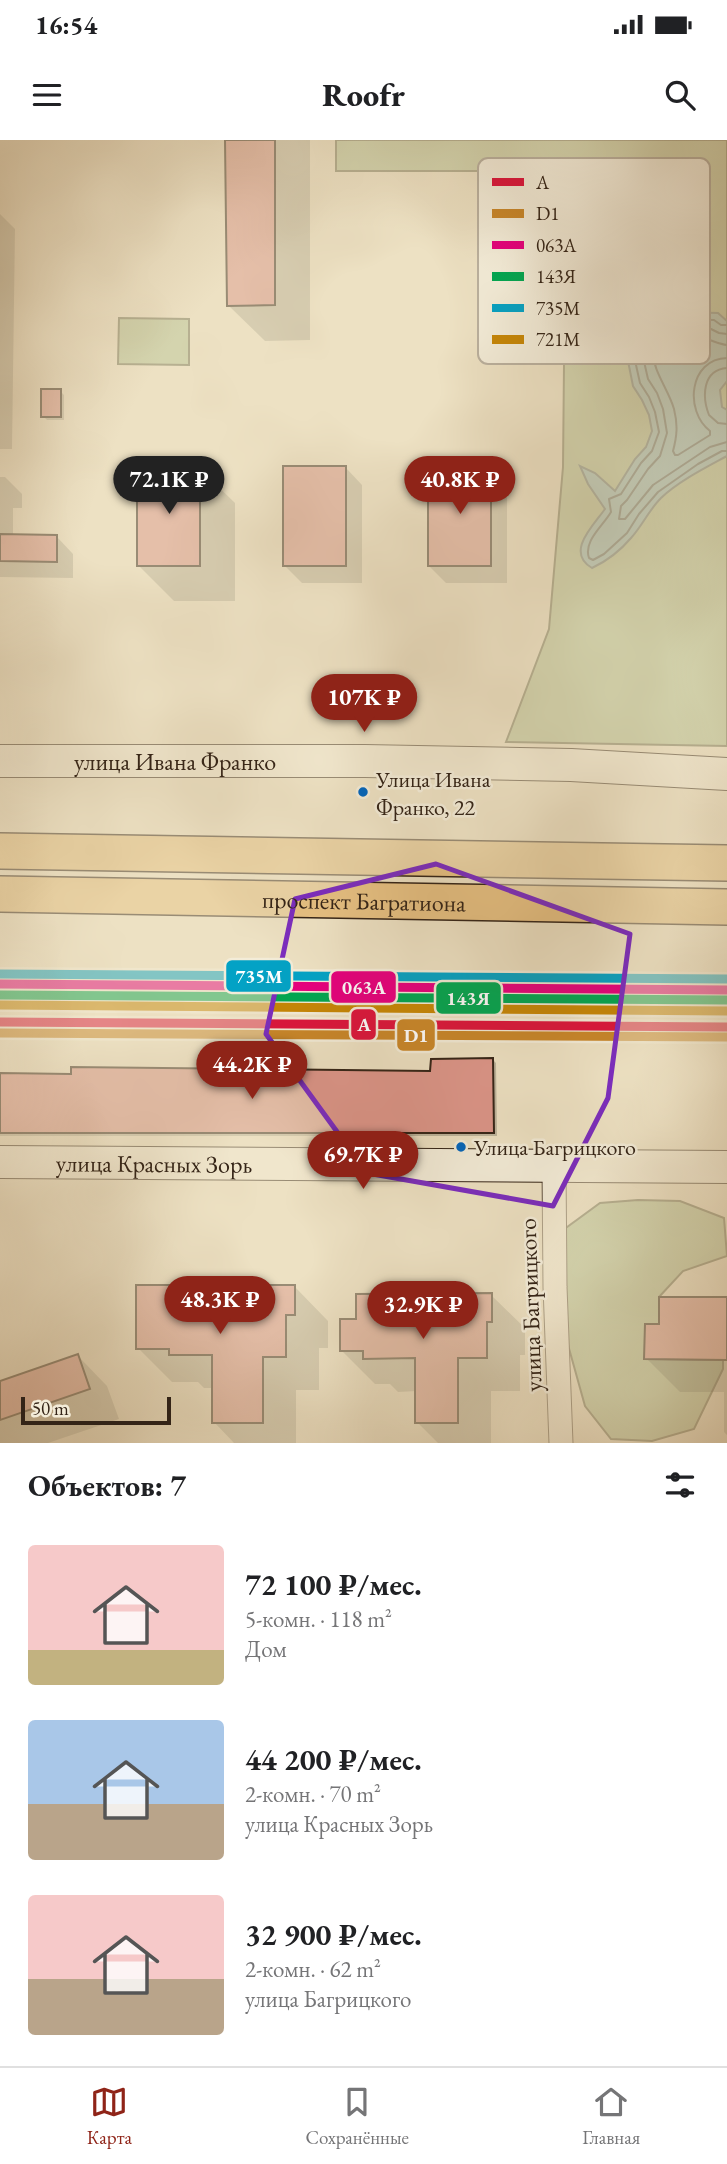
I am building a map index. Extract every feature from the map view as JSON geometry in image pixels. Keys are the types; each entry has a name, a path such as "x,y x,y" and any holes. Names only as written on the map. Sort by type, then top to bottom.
{"main road":[{"name":"проспект Багратиона","path":"0,851 727,863"},
{"name":"проспект Багратиона","path":"0,894 727,907"}],"street":[{"name":"улица Ивана Франко","path":"0,761 365,761 571,765 727,774"},
{"name":"улица Красных Зорь","path":"0,1162 727,1167"},
{"name":"улица Багрицкого","path":"554,1166 561,1443"}],"highlighted area":[{"path":"436,864 630,934 608,1098 553,1206 367,1173 266,1034 295,899"}],"green space":[{"path":"336,140 727,140 727,746 506,742 549,629 563,467 564,364 710,364 710,158 478,158 478,171 336,171"},
{"path":"119,318 189,319 189,365 118,364"},
{"path":"680,1201 724,1218 727,1256 683,1271 659,1297 659,1324 645,1324 645,1359 723,1360 723,1369 694,1429 652,1441 611,1439 585,1406 565,1334 559,1233 600,1203"}],"water":[{"path":"710,313 718,313 727,321 727,381 720,390 722,407 727,410 727,456 668,492 622,547 592,568 584,562 581,547 588,531 605,509 588,484 580,466 595,473 615,491 646,447 652,431 649,415 633,386 629,364 710,364"}],"building":[{"path":"225,140 275,140 275,305 227,306"},
{"path":"41,389 61,389 61,417 41,417"},
{"path":"137,466 200,466 200,566 137,566"},
{"path":"283,466 346,466 346,566 283,566"},
{"path":"428,466 491,466 491,566 428,566"},
{"path":"0,534 57,535 57,562 0,561"},
{"path":"493,1058 494,1133 0,1133 0,1073 71,1074 71,1067 430,1071 431,1059"},
{"path":"136,1285 295,1285 295,1315 286,1315 286,1357 263,1357 263,1423 212,1423 212,1355 169,1355 169,1349 136,1349"},
{"path":"492,1293 492,1322 487,1322 487,1358 458,1358 458,1423 415,1423 415,1358 363,1359 363,1351 340,1351 340,1319 356,1319 356,1294"},
{"path":"659,1297 727,1297 727,1360 644,1359 645,1324 659,1324"},
{"path":"78,1354 90,1389 0,1420 0,1381"}],"transit line":[{"name":"735М","path":"0,974 727,979"},
{"name":"063А","path":"0,984 727,990"},
{"name":"143Я","path":"0,995 727,1000"},
{"name":"721М","path":"0,1005 727,1011"},
{"name":"A","path":"0,1022 727,1027"},
{"name":"D1","path":"0,1033 727,1037"}],"place":[{"name":"Улица Ивана Франко, 22","path":"363,792"},
{"name":"Улица Багрицкого","path":"461,1147"}]}
